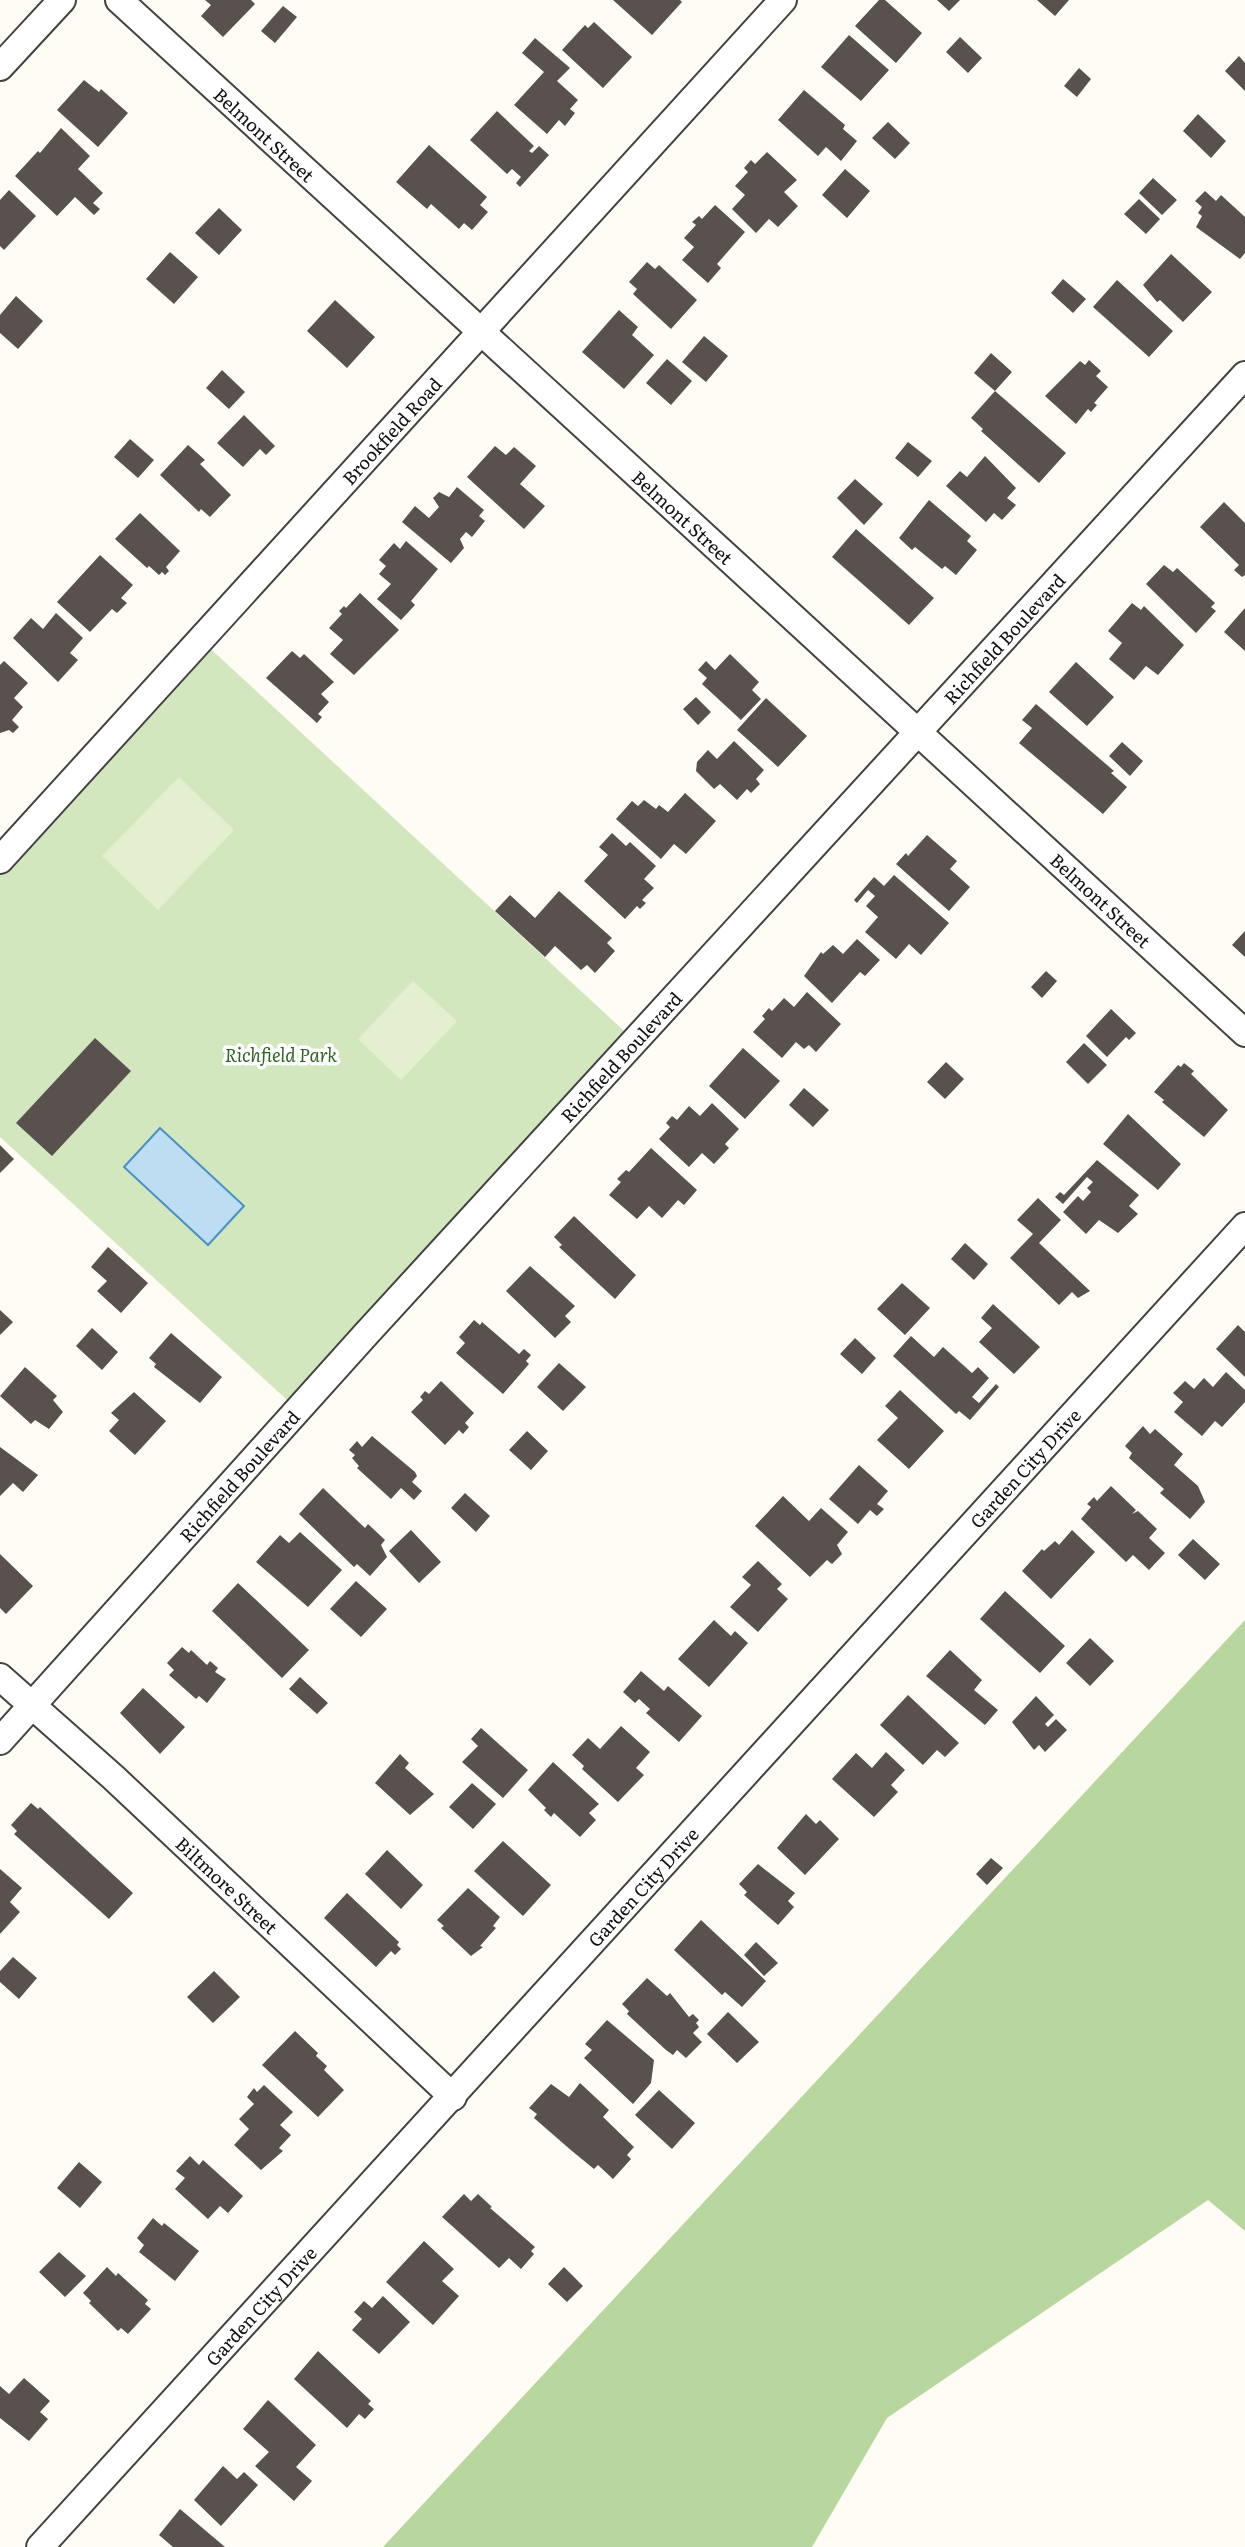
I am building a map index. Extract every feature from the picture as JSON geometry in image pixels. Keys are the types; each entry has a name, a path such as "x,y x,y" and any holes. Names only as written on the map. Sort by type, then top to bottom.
{"street":[{"path":"0,67 62,0"},
{"name":"Belmont Street","path":"119,0 480,334 920,731 1245,1033"},
{"name":"Brookfield Road","path":"0,860 783,0"},
{"name":"Richfield Boulevard","path":"0,1741 367,1333 1245,375"},
{"name":"Garden City Drive","path":"40,2547 1245,1226"},
{"name":"Biltmore Street","path":"0,1677 114,1779 453,2097"}],"green space":[{"name":"Richfield Park","path":"201,640 635,1041 298,1410 0,1137 0,860"},
{"path":"179,777 234,830 158,910 102,856"},
{"path":"413,981 457,1021 401,1080 358,1039"},
{"path":"1245,1620 1245,2231 1208,2200 887,2418 812,2547 383,2547"}],"water":[{"path":"160,1128 244,1206 208,1245 124,1167"}],"building":[{"path":"205,0 251,0 255,4 223,37 201,16 211,5"},
{"path":"613,0 680,0 682,2 652,35"},
{"path":"879,0 885,0 922,33 896,63 855,26"},
{"path":"937,0 960,0 949,11"},
{"path":"1037,0 1069,0 1055,16"},
{"path":"283,6 297,17 275,43 261,31"},
{"path":"594,22 632,57 603,88 562,50 585,25 588,28"},
{"path":"849,35 889,70 861,101 821,67"},
{"path":"960,37 982,58 968,73 946,52"},
{"path":"535,38 570,68 557,81 578,100 570,109 575,113 565,126 559,120 547,134 514,105 544,72 522,53"},
{"path":"1239,56 1245,63 1245,91 1225,71"},
{"path":"1079,68 1091,79 1077,97 1064,86"},
{"path":"84,80 99,92 101,89 128,113 98,147 57,110"},
{"path":"804,90 845,125 843,129 857,141 841,161 826,147 818,156 778,120"},
{"path":"497,111 534,146 529,151 532,153 539,146 549,155 520,187 516,183 521,177 512,169 507,174 470,140"},
{"path":"1198,114 1226,141 1211,158 1183,131"},
{"path":"888,122 910,143 895,159 872,138"},
{"path":"61,128 90,156 78,169 103,193 93,203 100,209 94,215 75,197 57,216 15,176 38,151 40,153"},
{"path":"429,145 487,197 480,205 488,212 472,230 464,223 459,229 431,204 427,209 396,182"},
{"path":"767,152 797,180 784,192 798,206 778,227 769,219 756,233 732,209 745,195 735,186 748,172 744,168 751,160 755,164"},
{"path":"845,169 870,191 847,218 822,195"},
{"path":"1153,178 1177,200 1162,215 1139,193"},
{"path":"9,190 36,216 4,250 0,246 0,200"},
{"path":"1205,191 1216,201 1221,195 1245,217 1245,253 1240,259 1196,227 1202,216 1198,213 1202,207 1195,201"},
{"path":"1139,199 1160,219 1146,234 1124,214"},
{"path":"715,205 745,232 717,264 721,268 708,283 682,260 694,247 684,238 696,225 692,222 699,216 702,219"},
{"path":"219,208 242,230 219,255 195,233"},
{"path":"170,252 198,277 174,304 146,279"},
{"path":"1171,254 1212,292 1183,322 1160,300 1157,302 1143,285"},
{"path":"647,262 655,269 659,265 697,300 671,329 633,294 637,289 629,282"},
{"path":"1063,279 1086,299 1073,313 1051,293"},
{"path":"1117,280 1173,331 1149,357 1093,307"},
{"path":"16,296 43,321 18,349 0,333 0,315"},
{"path":"335,300 375,337 347,368 307,331"},
{"path":"619,310 638,327 632,335 654,355 624,389 582,352"},
{"path":"704,336 728,356 706,382 682,362"},
{"path":"991,353 1012,372 995,391 974,373"},
{"path":"667,359 692,381 671,405 646,383"},
{"path":"1089,360 1101,371 1096,376 1108,387 1094,403 1097,405 1091,412 1088,409 1076,424 1045,396 1080,361 1085,365"},
{"path":"222,370 245,392 229,409 206,388"},
{"path":"995,391 1066,453 1039,483 981,431 983,429 971,418"},
{"path":"244,415 275,446 266,455 260,449 243,467 217,443"},
{"path":"130,439 154,460 138,478 114,457"},
{"path":"908,442 932,461 918,477 895,458"},
{"path":"188,445 205,460 200,464 231,495 210,517 201,509 199,512 160,475"},
{"path":"495,446 506,455 514,447 536,466 520,484 545,506 524,529 467,477"},
{"path":"985,456 1016,488 1007,498 1016,505 1002,520 994,513 986,522 946,486 960,471 967,477"},
{"path":"855,479 883,504 864,525 837,498"},
{"path":"457,487 484,510 479,516 485,521 472,537 466,532 460,539 464,548 451,563 402,522 415,506 429,518 439,507 433,498 439,492 449,497"},
{"path":"929,500 971,536 967,541 977,550 956,575 945,566 942,569 915,547 912,550 899,538"},
{"path":"1224,502 1245,523 1245,575 1242,577 1234,570 1239,565 1200,527"},
{"path":"140,513 180,551 166,567 169,571 165,575 162,572 159,575 149,566 147,568 115,539"},
{"path":"856,529 934,598 909,625 832,557"},
{"path":"406,541 438,569 411,601 415,605 401,620 377,599 391,584 379,574 386,566 379,560 394,543 400,549"},
{"path":"100,555 133,585 121,598 127,603 117,613 112,609 90,632 57,602"},
{"path":"1164,565 1173,572 1177,568 1215,603 1211,607 1216,611 1196,633 1146,584"},
{"path":"360,593 399,630 354,675 330,654 343,640 329,628 342,614 339,611 344,606 346,608"},
{"path":"1132,603 1141,610 1144,606 1184,645 1158,675 1146,666 1134,680 1109,659 1122,643 1108,631"},
{"path":"1245,608 1245,651 1224,632"},
{"path":"56,613 83,638 70,653 78,660 58,682 13,638 31,618 43,629"},
{"path":"292,651 300,658 304,654 334,682 321,694 329,702 318,714 322,717 317,723 266,678"},
{"path":"730,654 759,682 752,690 761,699 741,720 702,684 707,678 698,670 706,661 715,670"},
{"path":"4,661 28,683 14,698 23,707 12,720 19,727 13,733 9,730 0,733 0,665"},
{"path":"1076,662 1114,697 1087,726 1049,692"},
{"path":"696,697 711,712 698,725 683,709"},
{"path":"766,698 807,736 778,767 737,730"},
{"path":"1036,704 1114,771 1111,773 1127,787 1103,814 1019,743 1032,728 1022,720"},
{"path":"734,741 764,770 756,779 760,784 751,793 747,789 737,800 720,784 714,789 696,771 697,762 708,750 717,759"},
{"path":"1122,742 1143,761 1130,776 1109,756"},
{"path":"685,793 716,821 686,854 674,844 661,859 616,819 632,801 638,806 644,800 656,809 659,805 668,812"},
{"path":"612,833 626,846 630,842 656,866 644,879 654,888 642,900 646,903 640,909 637,906 625,919 584,881 608,855 599,847"},
{"path":"927,835 957,861 950,869 970,887 949,911 896,864 906,853 908,856"},
{"path":"894,875 949,923 921,955 909,944 896,959 865,932 878,917 866,906 875,896 868,890 857,903 854,900 874,877 884,886"},
{"path":"559,891 612,938 607,943 615,951 595,973 587,965 581,970 555,946 545,957 495,911 510,895 535,918"},
{"path":"1245,931 1245,957 1232,945"},
{"path":"857,939 880,960 865,976 860,972 832,1003 804,976 821,952 823,954 833,945 843,954"},
{"path":"1046,971 1057,981 1042,998 1031,987"},
{"path":"807,992 841,1024 816,1052 809,1045 804,1049 796,1042 782,1058 753,1032 765,1019 762,1016 769,1008 772,1011 784,998 794,1007"},
{"path":"1111,1009 1136,1033 1129,1040 1126,1037 1107,1057 1086,1036"},
{"path":"95,1038 131,1071 52,1156 16,1123"},
{"path":"1084,1043 1107,1065 1088,1084 1066,1062"},
{"path":"743,1048 780,1081 745,1119 709,1086"},
{"path":"946,1062 964,1079 945,1099 927,1082"},
{"path":"1184,1063 1194,1071 1191,1074 1228,1110 1204,1137 1154,1092 1178,1065 1181,1067"},
{"path":"804,1088 829,1110 813,1127 789,1105"},
{"path":"712,1103 739,1129 725,1144 729,1148 714,1164 702,1153 689,1167 659,1139 670,1127 666,1123 672,1116 677,1120 689,1106 700,1116"},
{"path":"1128,1114 1181,1164 1158,1190 1103,1144"},
{"path":"0,1145 14,1159 0,1173"},
{"path":"651,1148 697,1190 684,1205 678,1200 662,1218 649,1206 637,1219 609,1195 621,1182 617,1179 626,1170 629,1172"},
{"path":"1097,1160 1139,1195 1129,1206 1138,1214 1118,1233 1099,1220 1086,1234 1063,1212 1078,1196 1083,1201 1091,1192 1087,1188 1093,1182 1087,1177 1063,1204 1055,1197 1060,1192 1064,1195"},
{"path":"1038,1198 1061,1220 1039,1243 1090,1291 1078,1298 1072,1292 1059,1305 1010,1258 1033,1234 1017,1220"},
{"path":"574,1216 636,1275 615,1299 559,1247 562,1245 554,1237"},
{"path":"965,1243 988,1264 974,1280 951,1259"},
{"path":"108,1247 148,1283 121,1313 97,1291 107,1281 91,1267"},
{"path":"530,1266 575,1306 565,1316 571,1322 555,1338 506,1291"},
{"path":"902,1283 930,1308 905,1335 877,1309"},
{"path":"993,1304 1040,1347 1014,1374 979,1342 992,1328 981,1318"},
{"path":"0,1310 13,1322 0,1335"},
{"path":"474,1320 480,1325 482,1322 519,1354 524,1349 531,1355 526,1361 529,1364 503,1394 456,1353 465,1343 459,1337"},
{"path":"1238,1325 1245,1332 1245,1377 1216,1349"},
{"path":"92,1328 118,1352 102,1370 76,1346"},
{"path":"171,1333 222,1377 200,1403 154,1367 156,1364 149,1358"},
{"path":"911,1336 934,1357 943,1347 972,1373 978,1367 989,1378 972,1397 979,1403 996,1384 999,1387 970,1420 959,1411 956,1414 893,1356"},
{"path":"855,1338 876,1358 862,1374 840,1354"},
{"path":"559,1363 586,1387 563,1411 537,1387"},
{"path":"25,1367 57,1396 53,1400 63,1412 49,1429 35,1420 31,1424 0,1396"},
{"path":"1226,1372 1245,1390 1245,1402 1222,1427 1215,1421 1202,1436 1174,1412 1183,1402 1173,1393 1185,1381 1194,1389 1204,1378 1213,1387"},
{"path":"441,1381 474,1413 465,1423 469,1427 463,1434 459,1430 445,1445 411,1412 423,1400 420,1397 425,1391 429,1394"},
{"path":"900,1390 944,1431 909,1469 877,1440 898,1418 885,1406"},
{"path":"134,1392 166,1421 135,1455 109,1431 119,1420 111,1413"},
{"path":"1143,1426 1150,1434 1155,1429 1183,1454 1174,1465 1198,1486 1205,1502 1190,1519 1160,1493 1164,1489 1129,1458 1132,1453 1125,1446"},
{"path":"527,1431 548,1451 531,1470 509,1450"},
{"path":"372,1436 415,1472 417,1476 412,1482 422,1491 414,1500 401,1488 391,1499 357,1468 359,1466 352,1458 355,1455 349,1450 357,1441 362,1447"},
{"path":"0,1447 38,1475 23,1492 13,1483 0,1496"},
{"path":"859,1465 888,1491 877,1504 884,1509 877,1516 870,1510 858,1524 829,1499"},
{"path":"1111,1486 1136,1510 1132,1514 1138,1511 1157,1529 1149,1538 1165,1553 1149,1570 1133,1555 1126,1562 1081,1519 1091,1507 1087,1504 1094,1497 1097,1501"},
{"path":"323,1488 365,1528 368,1524 385,1540 381,1545 387,1557 370,1576 357,1564 354,1567 299,1514"},
{"path":"465,1493 490,1516 476,1532 451,1508"},
{"path":"783,1496 809,1521 821,1508 848,1532 837,1545 842,1554 832,1564 827,1560 810,1577 755,1526"},
{"path":"411,1530 441,1562 419,1583 389,1551"},
{"path":"1072,1530 1095,1552 1051,1599 1022,1571 1042,1549 1044,1551 1055,1541 1059,1545"},
{"path":"300,1532 342,1570 308,1607 256,1562 280,1535 289,1543"},
{"path":"1193,1539 1220,1564 1205,1580 1178,1555"},
{"path":"0,1554 33,1586 6,1614 0,1608"},
{"path":"758,1561 782,1584 777,1589 788,1599 758,1632 730,1607 751,1585 742,1577"},
{"path":"356,1581 387,1609 361,1637 330,1609"},
{"path":"238,1583 309,1650 282,1678 212,1611"},
{"path":"1005,1591 1065,1646 1040,1673 980,1619"},
{"path":"714,1620 731,1636 735,1631 748,1643 709,1687 678,1659"},
{"path":"1090,1638 1114,1661 1090,1686 1066,1663"},
{"path":"182,1647 189,1653 191,1650 207,1665 210,1661 218,1668 215,1672 226,1679 207,1703 199,1696 196,1699 169,1675 174,1670 167,1663"},
{"path":"950,1650 982,1680 974,1690 998,1710 985,1725 926,1676"},
{"path":"641,1671 664,1691 668,1686 702,1716 679,1742 646,1713 650,1709 639,1699 635,1703 623,1692"},
{"path":"300,1677 328,1703 317,1714 289,1689"},
{"path":"143,1688 185,1727 160,1754 120,1713"},
{"path":"908,1695 959,1743 945,1757 937,1750 923,1765 880,1725"},
{"path":"1036,1696 1054,1715 1045,1724 1048,1727 1056,1719 1067,1730 1045,1752 1039,1745 1034,1750 1012,1722"},
{"path":"621,1726 650,1752 636,1768 644,1775 618,1802 582,1769 584,1766 572,1755 588,1738 600,1749"},
{"path":"481,1728 528,1770 503,1798 462,1762 478,1746 471,1739"},
{"path":"886,1752 905,1770 891,1785 898,1792 874,1817 832,1779 856,1753 872,1768"},
{"path":"400,1754 409,1763 405,1768 434,1794 410,1815 375,1783"},
{"path":"553,1762 599,1804 589,1813 596,1820 580,1837 554,1813 551,1817 528,1790"},
{"path":"472,1783 496,1804 473,1829 449,1807"},
{"path":"31,1803 38,1809 40,1807 133,1893 109,1919 14,1834 17,1831 11,1825"},
{"path":"806,1814 816,1824 820,1820 839,1839 805,1875 777,1848"},
{"path":"503,1841 551,1885 523,1916 474,1871"},
{"path":"387,1850 423,1885 401,1909 365,1874"},
{"path":"991,1858 1003,1868 987,1885 976,1874"},
{"path":"758,1864 795,1893 788,1901 794,1907 778,1925 744,1895 747,1892 739,1884"},
{"path":"0,1869 22,1888 10,1902 20,1912 0,1934"},
{"path":"468,1888 500,1917 493,1926 496,1928 480,1946 483,1947 471,1956 441,1928 444,1926 437,1920"},
{"path":"347,1893 399,1942 397,1945 401,1949 395,1955 391,1951 376,1967 324,1918"},
{"path":"701,1920 766,1981 742,2007 725,1992 722,1995 674,1950"},
{"path":"756,1942 778,1963 764,1976 744,1955"},
{"path":"13,1957 37,1978 19,1999 0,1982 0,1971"},
{"path":"214,1971 240,1997 213,2023 187,1997"},
{"path":"647,1978 667,1996 670,1993 689,2017 693,2014 699,2020 696,2023 699,2027 693,2033 702,2042 686,2058 677,2050 673,2055 666,2050 627,2014 629,2011 622,2004"},
{"path":"728,2012 759,2042 737,2063 707,2034"},
{"path":"607,2020 654,2060 651,2083 633,2104 584,2058 592,2050 585,2044"},
{"path":"295,2031 318,2053 316,2056 327,2066 324,2070 344,2090 318,2117 262,2065"},
{"path":"580,2083 609,2110 603,2117 634,2147 627,2155 631,2159 613,2179 598,2165 594,2169 572,2151 534,2118 537,2114 529,2108 551,2084 569,2097"},
{"path":"264,2085 293,2112 280,2125 291,2135 279,2148 283,2151 261,2170 234,2145 249,2129 239,2119 254,2104 247,2097 254,2088 257,2092"},
{"path":"659,2090 695,2123 672,2149 635,2115"},
{"path":"190,2156 199,2165 203,2160 243,2196 228,2213 220,2206 208,2219 175,2189 185,2178 176,2171"},
{"path":"79,2162 102,2182 80,2208 57,2188"},
{"path":"464,2194 471,2201 478,2194 535,2247 531,2251 534,2254 521,2269 509,2258 499,2268 442,2217"},
{"path":"153,2218 162,2226 164,2223 199,2251 175,2281 139,2252 144,2245 137,2238"},
{"path":"424,2241 454,2269 442,2281 459,2296 433,2325 386,2282"},
{"path":"59,2252 86,2276 65,2297 39,2272"},
{"path":"107,2267 116,2276 118,2273 148,2300 145,2304 151,2309 128,2334 121,2328 118,2331 89,2303 91,2301 83,2293"},
{"path":"564,2267 583,2286 567,2302 548,2284"},
{"path":"383,2296 410,2322 379,2354 352,2330 362,2319 354,2312 364,2301 372,2308"},
{"path":"318,2351 371,2401 368,2404 374,2409 365,2419 359,2414 347,2428 294,2379"},
{"path":"24,2378 50,2401 40,2412 48,2419 29,2441 0,2418 0,2386 9,2394"},
{"path":"268,2400 316,2445 296,2467 312,2481 294,2501 255,2466 269,2452 243,2429"},
{"path":"223,2466 237,2479 244,2472 258,2485 221,2526 194,2500"},
{"path":"180,2509 225,2547 173,2547 159,2535"}]}
